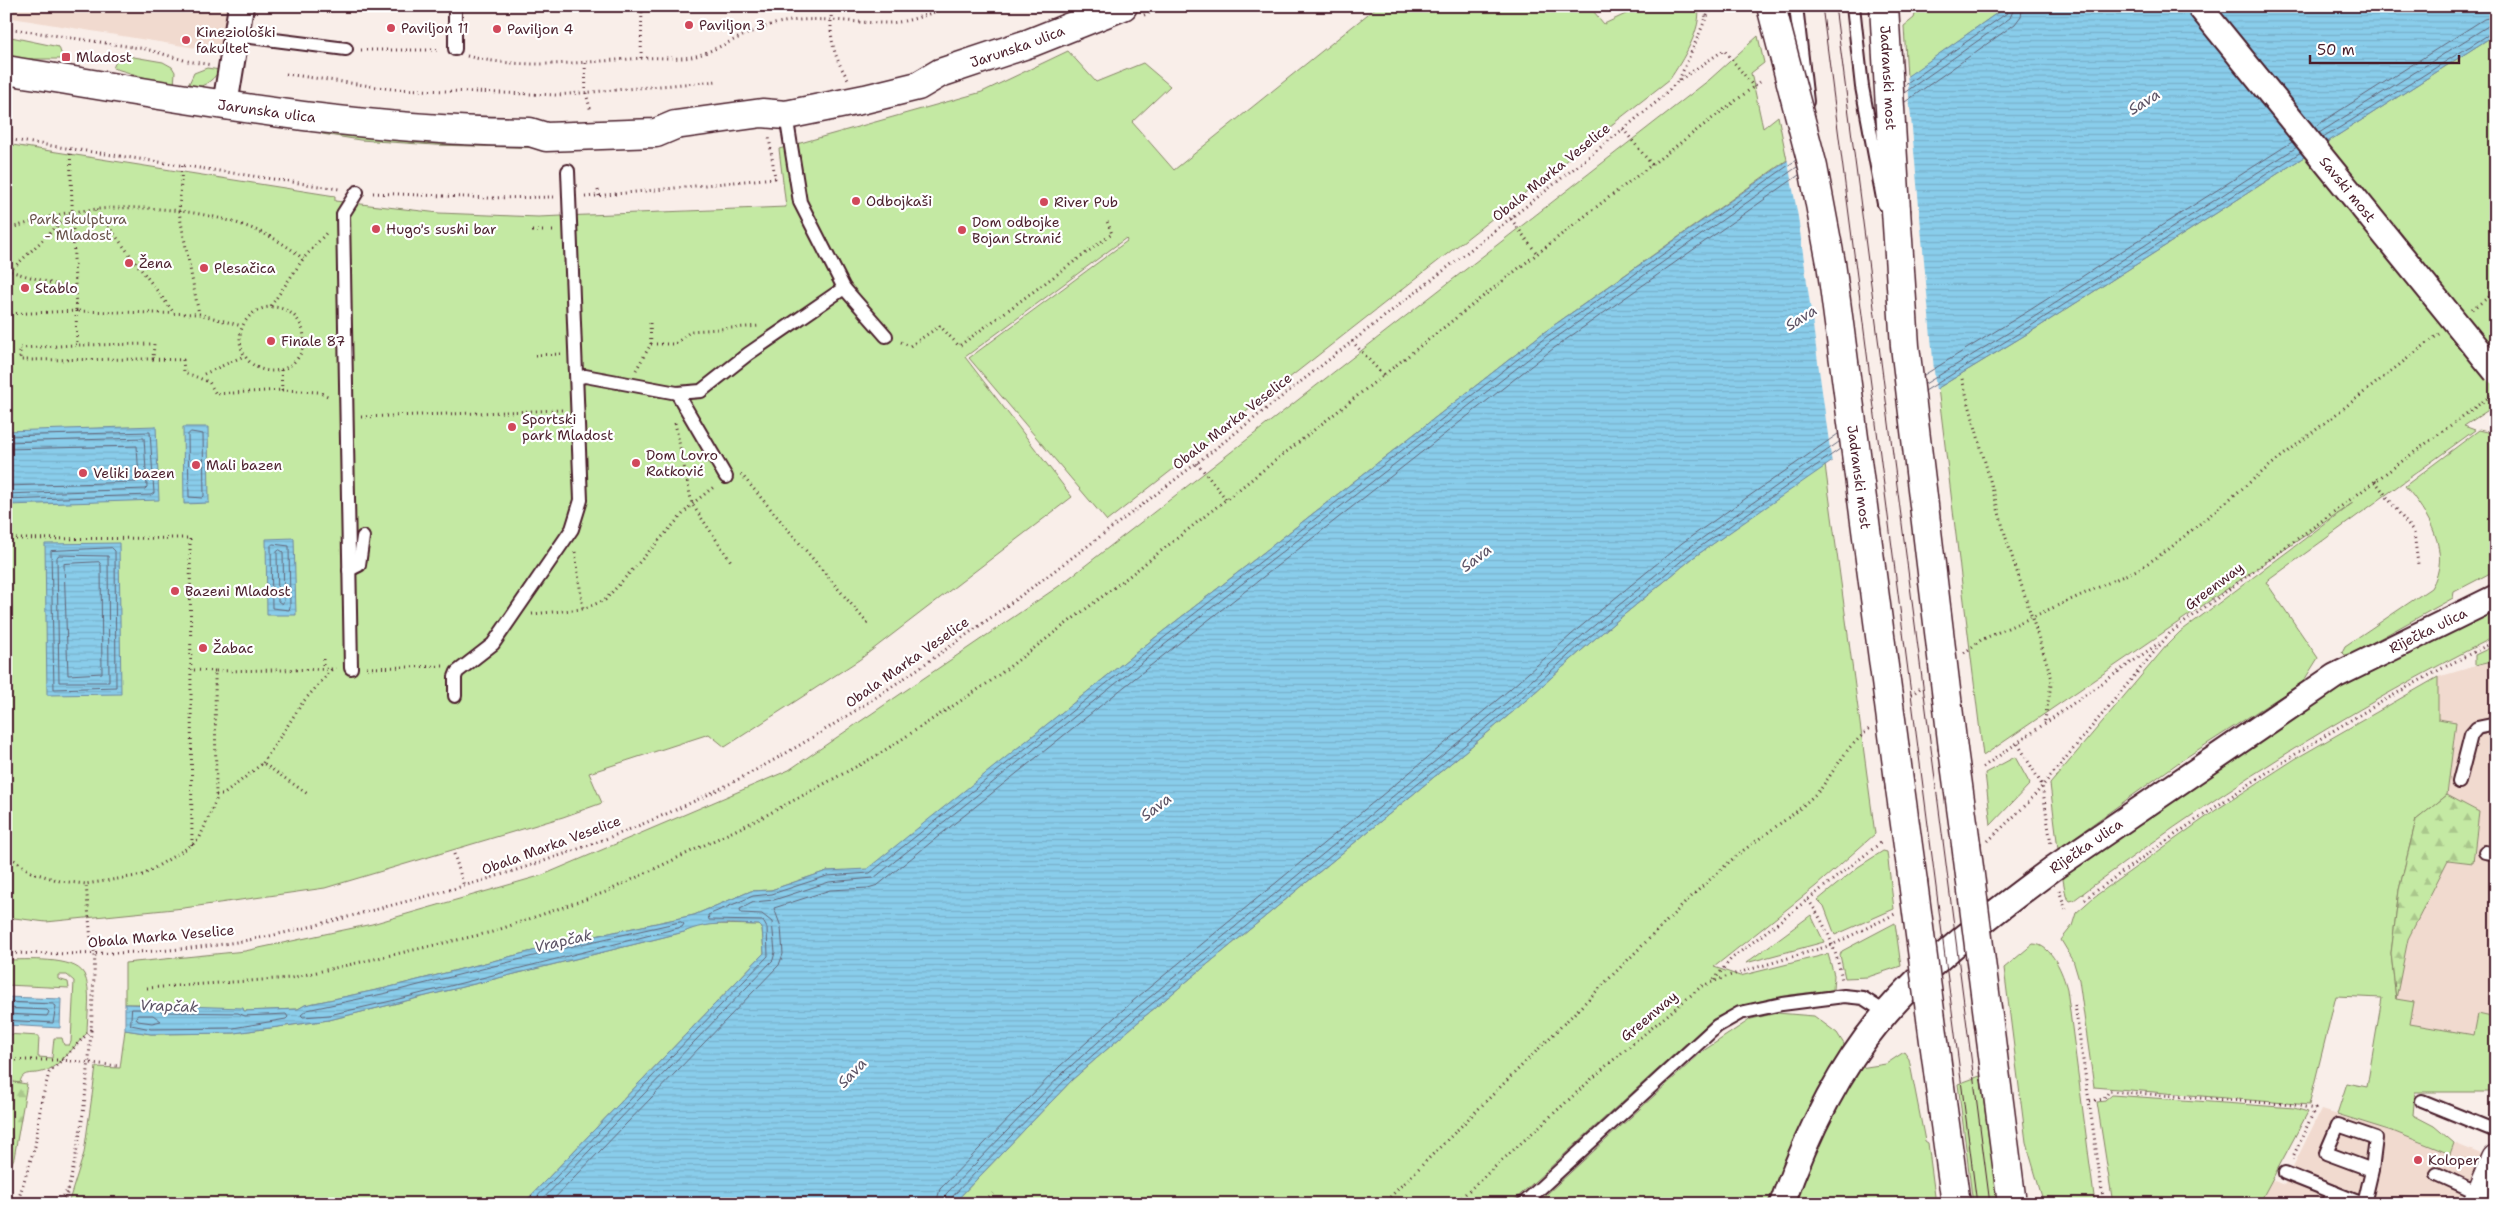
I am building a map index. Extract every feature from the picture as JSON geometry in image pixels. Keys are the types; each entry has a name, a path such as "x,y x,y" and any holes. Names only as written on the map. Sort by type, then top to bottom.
{"main road":[{"name":"Jarunska ulica","path":"6,70 225,105 421,129 530,132 544,127 656,122 675,125 774,114 784,104 846,92 915,74 940,73 1030,43 1123,6"},
{"name":"Jadranski most","path":"1772,6 1813,167 1831,263 1956,1204"},
{"name":"Jadranski most","path":"1884,6 1905,346 1953,749 1976,843 1996,1079 2012,1204"},
{"path":"2479,1199 2496,1159"}],"street":[{"path":"225,105 241,6"},
{"name":"Savski most","path":"2198,6 2496,372"},
{"name":"Riječka ulica","path":"1782,1204 1794,1169 1814,1125 1860,1048 1886,1013 1954,948 2055,866 2322,684 2384,651 2496,597"}],"lane":[{"path":"455,6 455,49"},
{"name":"Jadranski most","path":"1796,6 1813,167"},
{"name":"Jadranski most","path":"1853,6 1862,87 1902,299"},
{"path":"235,35 346,49"},
{"path":"774,114 800,202 844,288 886,336"},
{"path":"456,696 454,677 461,668 493,644 572,529 579,512 581,500 568,171"},
{"path":"351,668 343,214 357,192"},
{"path":"577,378 585,376 673,392 700,391 748,354 844,288"},
{"path":"673,392 726,477"},
{"path":"349,570 359,566 363,537"},
{"path":"2459,782 2471,736 2477,728 2496,724"},
{"path":"1523,1204 1717,1026 1740,1013 1782,1004 1844,996 1862,998 1877,1007"},
{"path":"2422,1101 2496,1131"},
{"path":"2285,1173 2331,1198 2364,1204 2372,1170"},
{"path":"2438,1174 2479,1199"}],"path":[{"path":"641,58 642,6"},
{"path":"832,6 832,46 837,61 852,85"},
{"path":"346,49 430,51 455,49 467,56 489,61 556,65 694,56 782,22 831,20 897,22 948,6"},
{"path":"1703,6 1706,18"},
{"path":"1678,81 1706,18 1714,6"},
{"path":"6,28 146,48 187,61 220,66"},
{"name":"Obala Marka Veselice","path":"6,953 95,954 206,946 255,939 464,886 566,854 659,816 733,782 850,716 1067,562 1511,219 1623,129 1678,81 1724,50 1754,87"},
{"path":"585,63 586,93 593,121"},
{"path":"286,74 392,89 538,94 586,93 718,81"},
{"path":"147,988 291,978 492,932 606,892 761,818 876,756 988,683 1226,500 1383,375 1760,82"},
{"path":"1623,129 1652,165"},
{"path":"6,139 357,192"},
{"path":"70,148 77,345"},
{"path":"182,166 179,212 199,314"},
{"path":"598,190 599,196"},
{"path":"6,229 72,212 133,206 205,215 264,233 289,246 303,259"},
{"path":"96,210 174,313"},
{"path":"6,275 72,212"},
{"path":"271,306 291,313 298,320 304,335 303,350 298,359 290,366 281,370 260,370 244,356 239,341 242,326 254,312 271,306 303,259 343,214"},
{"path":"1511,219 1538,255"},
{"path":"886,336 910,346 940,326 959,346 1112,234 1107,221"},
{"path":"6,270 75,290"},
{"path":"2464,315 2496,292"},
{"path":"6,314 76,311 199,314 242,326"},
{"path":"628,384 651,344 650,322"},
{"path":"651,344 675,344 691,331 793,323"},
{"path":"1958,658 1981,640 2139,570 2162,554 2272,464 2441,333"},
{"path":"1352,341 1383,375"},
{"path":"153,359 154,344 20,348 20,360 183,360 184,372 209,382 216,394 282,390 318,392 325,394 346,412 578,410"},
{"path":"535,354 576,353"},
{"path":"204,374 244,356"},
{"path":"281,370 282,390"},
{"path":"1962,379 2006,538 2052,679 2044,725"},
{"path":"673,392 692,504 732,563"},
{"name":"Greenway","path":"1976,843 2029,802 2164,640 2177,628 2496,392"},
{"path":"1197,463 1226,500"},
{"path":"514,616 583,609 605,600 692,504 736,470 868,624"},
{"path":"2375,481 2414,533 2418,564"},
{"path":"6,539 190,538 192,845"},
{"path":"575,549 583,609"},
{"path":"1983,767 2164,640"},
{"path":"2084,899 2190,823 2299,750 2453,662 2496,641"},
{"path":"323,659 323,669"},
{"path":"194,670 215,672 439,666 461,668"},
{"path":"216,795 223,795 263,763 303,702 332,669"},
{"path":"6,854 31,872 60,881 86,884 143,876 192,845 206,827 216,800 215,672"},
{"path":"1904,701 1927,682"},
{"path":"1383,1204 1694,894 1737,855 1796,812 1820,790 1858,737 1874,725"},
{"path":"2018,744 2042,785 2051,846"},
{"path":"263,763 309,795"},
{"path":"1714,980 1731,959 1883,842"},
{"path":"454,854 464,886"},
{"path":"64,1204 77,1155 90,1062 95,954 91,941 86,884"},
{"path":"2057,884 2066,913"},
{"path":"1808,900 1819,915 1832,946 1844,996"},
{"name":"Greenway","path":"1454,1204 1606,1066 1702,986 1714,980 1832,946 1898,912"},
{"path":"2075,1005 2104,1204"},
{"path":"17,1204 35,1146 41,1103 49,1072 92,1029"},
{"path":"6,1060 62,1060 119,1066"},
{"path":"2090,1101 2104,1099 2110,1091 2294,1105 2315,1109 2285,1173"},
{"path":"56,1204 68,1190"},
{"path":"982,1204 993,1193"}],"shaded area":[{"name":"Kineziološki fakultet","path":"6,6 229,6 220,52 6,17"},
{"path":"2496,660 2496,1018 2478,1014 2474,1035 2410,1024 2414,1002 2396,999 2408,939 2448,860 2473,863 2479,813 2447,795 2456,722 2438,719 2438,677"},
{"path":"2321,1110 2395,1132 2449,1154 2454,1143 2486,1156 2465,1204 2259,1204 2272,1180 2284,1185"}],"green space":[{"name":"Sportski park Mladost","path":"1378,6 1589,6 1604,24 1643,6 1698,6 1699,15 1695,34 1670,79 1107,521 969,358 1127,241 1126,238 965,357 1072,497 859,660 725,747 709,734 589,773 602,803 563,817 325,888 184,908 46,922 6,917 6,144 335,196 335,201 439,213 538,217 786,207 779,149 982,92 1068,51 1096,82 1143,63 1170,86 1132,122 1174,170"},
{"path":"1923,6 2007,6 1907,77 1904,26 1914,18 1916,11"},
{"path":"2496,34 2496,405 2464,426 2475,430 2266,582 2318,658 2303,682 2182,760 2058,849 2050,784 2167,645 2180,632 2354,502 1983,756 1938,388 2040,326"},
{"path":"6,36 59,47 63,59 6,59"},
{"path":"1758,36 1764,63 1751,73 1763,128 1778,116 1787,160 1543,333 1138,651 867,870 827,871 771,890 751,891 694,915 572,941 386,988 305,1005 298,1009 244,1011 161,1007 160,1004 125,1004 125,963 245,951 372,924 543,875 789,770 1059,586 1709,80"},
{"path":"128,56 163,62 172,67 175,72 174,86 113,68 117,59"},
{"path":"207,68 220,70 206,84 187,88 194,73"},
{"path":"325,131 530,143 547,148 434,145 360,140 322,134"},
{"path":"2479,430 2496,434 2496,570 2454,592 2453,598 2350,655 2345,655 2342,652 2345,646 2431,588 2437,575 2439,547 2435,534 2422,508 2405,486"},
{"path":"1825,465 1875,834 1816,886 1714,967 1740,976 1828,954 1834,975 1833,990 1771,998 1743,1006 1713,1019 1510,1204 953,1204 1073,1079 1145,1016 1515,710 1591,642 1694,557"},
{"path":"2496,612 2496,636 2386,694 2279,758 2175,827 2074,900 2070,901 2066,896 2062,874 2318,698 2396,655"},
{"path":"2496,645 2496,660 2475,665 2475,655"},
{"path":"2438,677 2438,719 2456,722 2447,795 2416,820 2399,890 2391,953 2396,999 2414,1002 2410,1024 2474,1035 2478,1014 2496,1018 2496,1092 2415,1092 2413,1115 2434,1126 2454,1143 2450,1154 2395,1132 2337,1114 2347,1083 2367,1087 2382,998 2336,996 2309,1105 2094,1087 2079,980 2073,960 2061,940 2072,926 2076,913 2094,897 2216,810 2295,759"},
{"path":"2015,757 2030,784 1991,825 1985,773"},
{"path":"2447,795 2479,812 2473,863 2448,860 2408,939 2396,999 2391,953 2399,890 2416,820"},
{"path":"1883,851 1887,852 1894,909 1835,935 1824,906 1818,900 1858,867"},
{"path":"1811,915 1824,942 1746,963"},
{"path":"1895,923 1901,966 1868,977 1845,978 1840,955 1842,951"},
{"path":"713,924 759,925 762,928 764,953 523,1204 68,1204 84,1153 96,1067 120,1068 125,1030 151,1034 234,1033 329,1020"},
{"path":"2033,944 2040,945 2051,954 2063,976 2067,989 2095,1204 2044,1204 2026,1142 2004,968"},
{"path":"6,960 48,960 70,964 79,968 84,974 88,988 87,1033 54,1066 42,1072 23,1076 20,1083 6,1081 6,1034 39,1036 38,1057 52,1058 54,1038 62,1038 64,1045 69,1045 71,1042 74,981 67,975 58,975 58,979 68,982 69,988 6,985"},
{"path":"1777,1013 1814,1016 1837,1033 1844,1044 1843,1056 1803,1121 1769,1204 1536,1204 1703,1051 1751,1019"},
{"path":"1904,1052 1909,1059 1925,1141 1928,1143 1936,1204 1792,1204 1822,1134 1860,1068 1886,1064"},
{"path":"1980,1076 1998,1204 1973,1204 1958,1084"},
{"path":"6,1081 27,1084 14,1158 6,1177"},
{"path":"2112,1095 2294,1108 2308,1112 2259,1204 2113,1204 2097,1102 2105,1101"}],"water":[{"path":"2007,6 2496,6 2496,34 2040,326 1938,388 1694,557 1591,642 1515,710 1145,1016 1073,1079 953,1204 523,1204 764,953 762,928 759,925 721,924 702,926 329,1020 234,1033 151,1034 125,1030 125,1004 243,1008 244,1011 298,1009 305,1005 386,988 572,941 694,915 751,891 771,890 827,871 867,869 1138,651 1543,333"},
{"name":"Veliki bazen","path":"156,426 159,500 8,505 6,431"},
{"name":"Mali bazen","path":"183,427 208,427 209,503 184,504"},
{"path":"294,538 296,615 267,615 266,539"},
{"path":"119,543 121,694 47,695 45,544"},
{"path":"6,997 61,999 60,1028 6,1025"}],"pier":[{"path":"1907,74 1936,392 1832,464 1798,217 1787,157"}],"tram line":[{"path":"1822,6 1977,1204"},
{"path":"1835,6 1990,1204"}],"place":[{"name":"Paviljon 3","path":"689,25"},
{"name":"Paviljon 11","path":"391,28"},
{"name":"Paviljon 4","path":"497,29"},
{"name":"Kineziološki fakultet","path":"186,40"},
{"name":"Mladost","path":"66,57"},
{"name":"Odbojkaši","path":"856,201"},
{"name":"River Pub","path":"1044,202"},
{"name":"Hugo's sushi bar","path":"376,229"},
{"name":"Dom odbojke Bojan Stranić","path":"962,230"},
{"name":"Žena","path":"129,263"},
{"name":"Plesačica","path":"204,268"},
{"name":"Stablo","path":"25,288"},
{"name":"Finale 87","path":"271,341"},
{"name":"Sportski park Mladost","path":"512,427"},
{"name":"Dom Lovro Ratković","path":"636,463"},
{"name":"Mali bazen","path":"196,465"},
{"name":"Veliki bazen","path":"83,473"},
{"name":"Bazeni Mladost","path":"175,591"},
{"name":"Žabac","path":"203,648"},
{"name":"Koloper","path":"2418,1160"}],"water label":[{"name":"Sava","path":"2144,102"},
{"name":"Sava","path":"1801,318"},
{"name":"Sava","path":"1476,558"},
{"name":"Sava","path":"1156,807"},
{"name":"Vrapčak","path":"563,941"},
{"name":"Vrapčak","path":"169,1006"},
{"name":"Sava","path":"852,1073"}],"park label":[{"name":"Park skulptura - Mladost","path":"78,227"}]}
